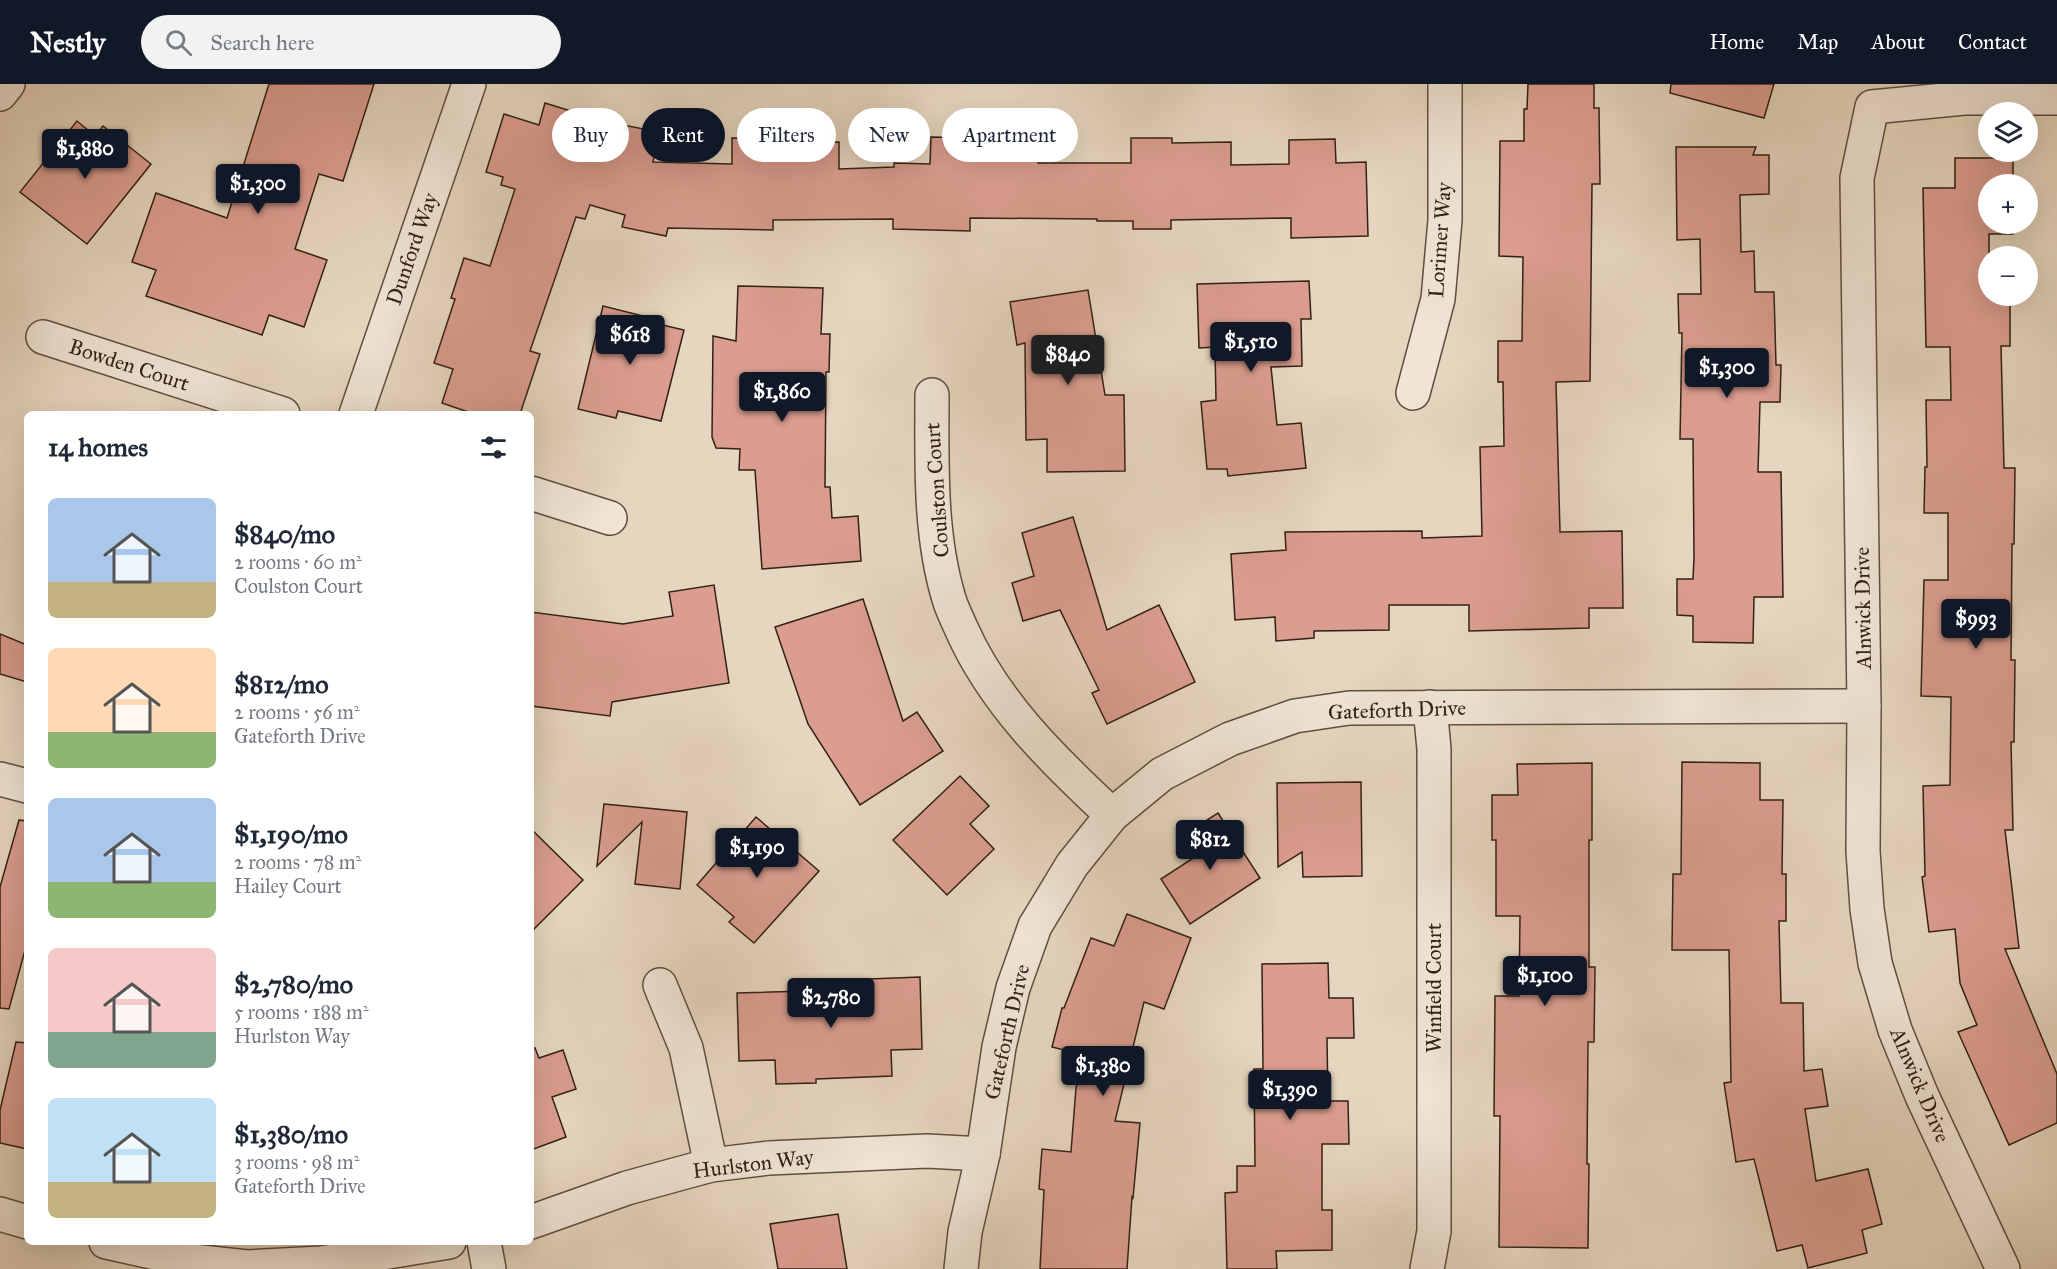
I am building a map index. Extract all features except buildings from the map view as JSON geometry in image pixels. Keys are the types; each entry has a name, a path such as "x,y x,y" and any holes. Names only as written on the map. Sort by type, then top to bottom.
{"street":[{"path":"0,94 8,84"},
{"name":"Dunford Way","path":"357,411 469,84"},
{"name":"Lorimer Way","path":"1413,393 1438,299 1444,220 1445,84"},
{"name":"Alnwick Drive","path":"2003,1269 1922,1096 1895,1030 1875,963 1867,909 1863,851 1864,706 1857,178 1872,107 1964,98 2057,98"},
{"name":"Bowden Court","path":"43,337 274,411"},
{"name":"Coulston Court","path":"932,395 937,545 949,600 973,655 1009,708 1060,766 1112,815"},
{"path":"534,494 610,518"},
{"name":"Gateforth Drive","path":"961,1269 965,1232 982,1154 999,1047 1012,988 1035,926 1072,865 1112,815 1162,774 1230,739 1295,716 1349,708 1864,706"},
{"name":"Winfield Court","path":"1427,1269 1434,1231 1434,748 1430,707"},
{"path":"0,779 24,785"},
{"path":"660,985 686,1048 711,1165"},
{"name":"Hurlston Way","path":"534,1221 627,1188 711,1165 770,1158 927,1151 982,1154"},
{"path":"0,1214 24,1221"},
{"path":"122,1250 247,1267 321,1263 430,1245"},
{"path":"485,1245 489,1269"}]}
